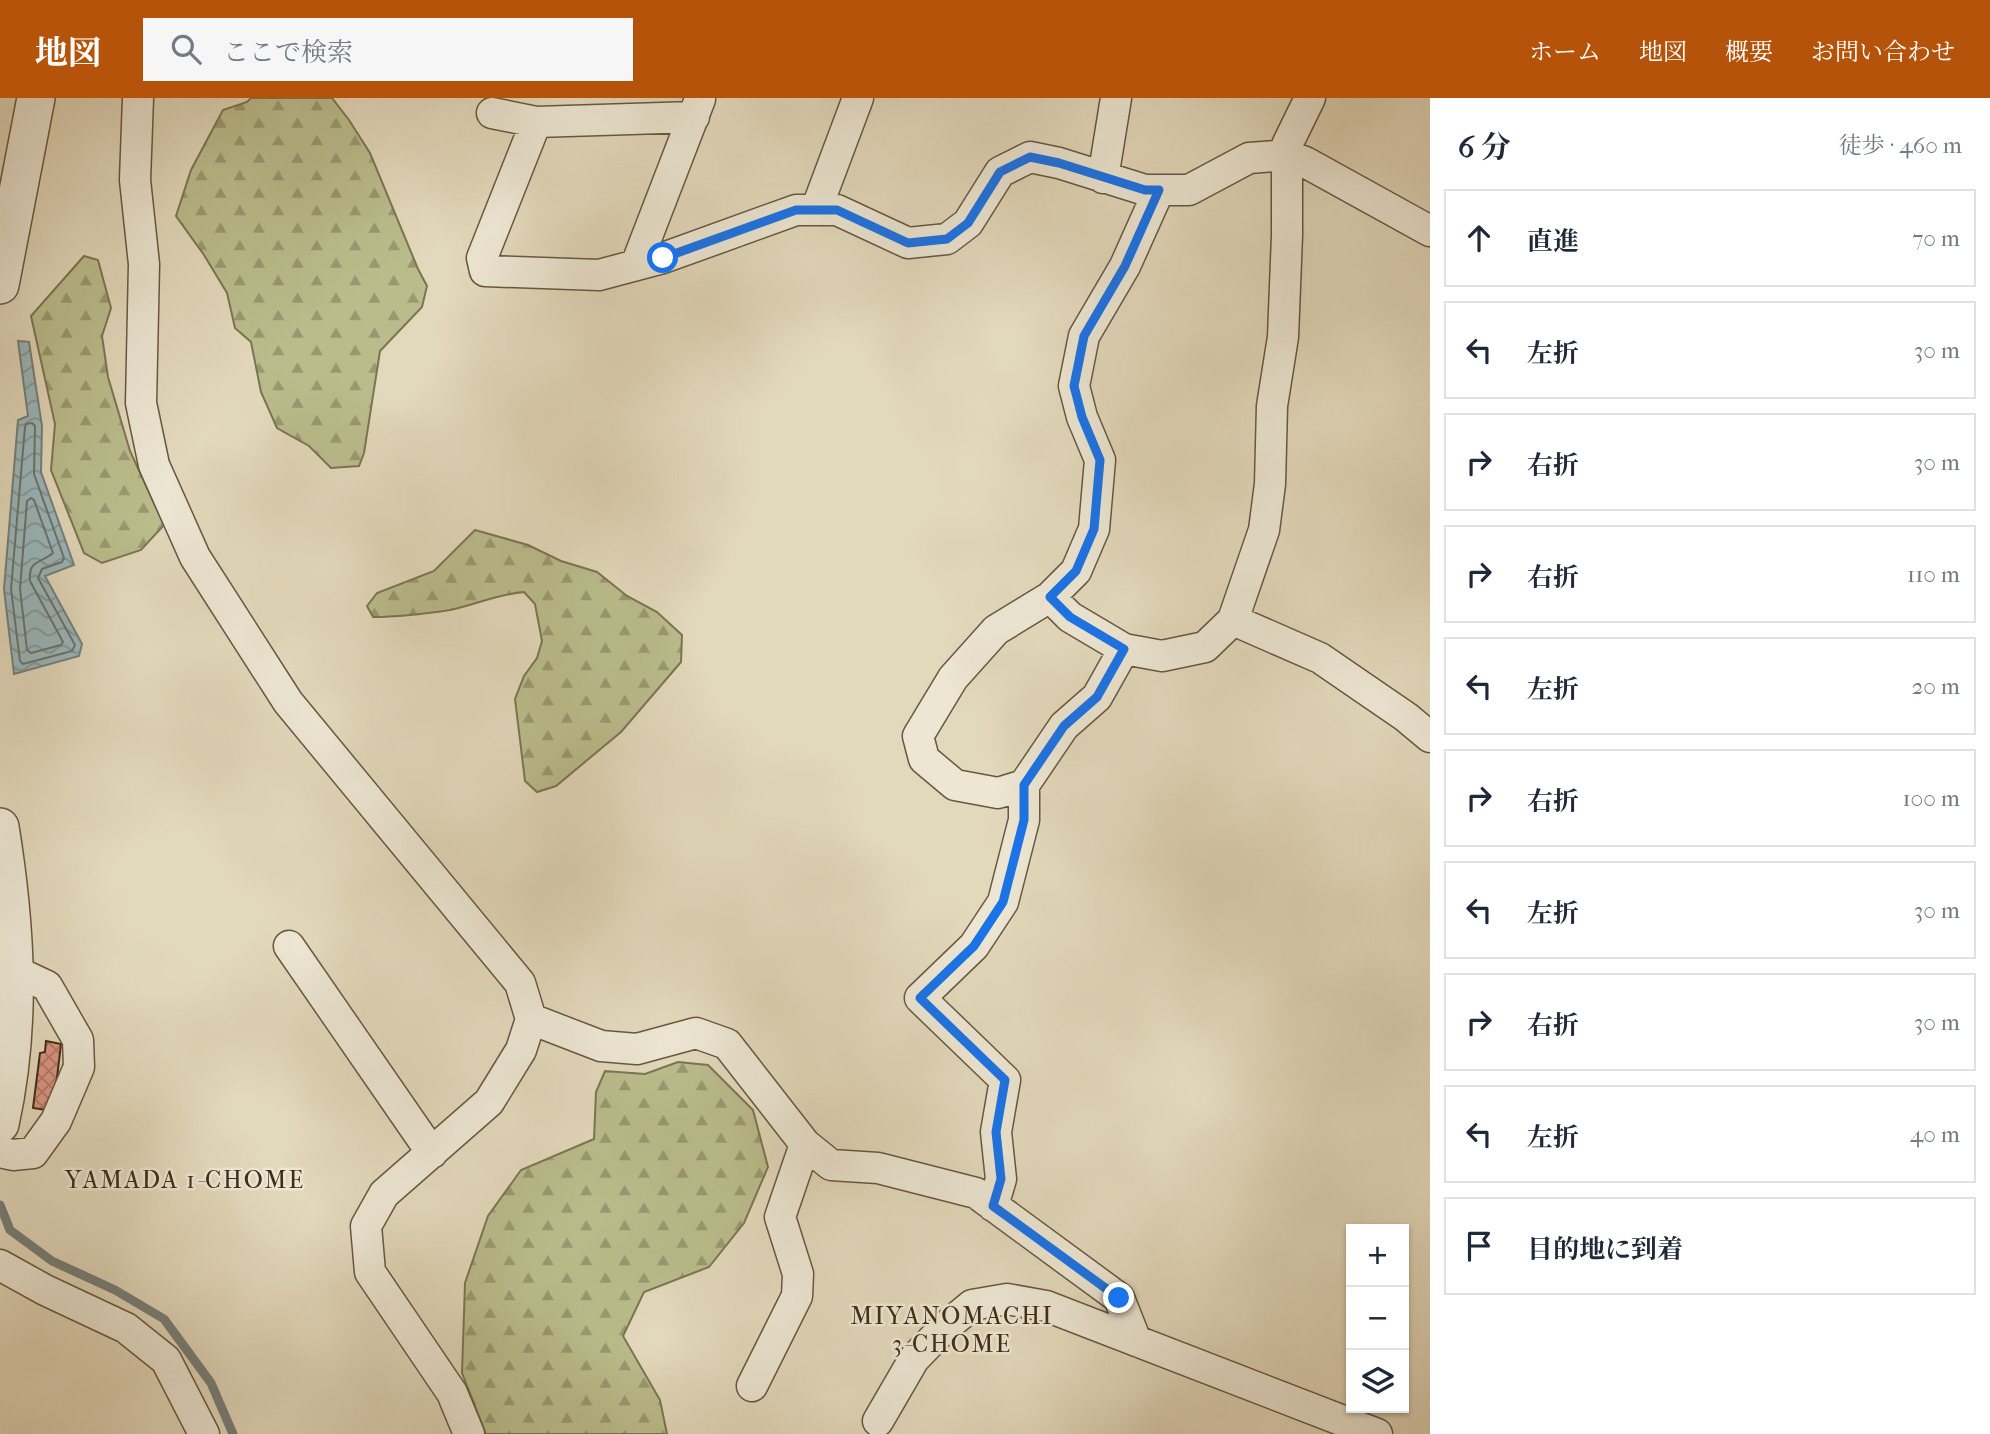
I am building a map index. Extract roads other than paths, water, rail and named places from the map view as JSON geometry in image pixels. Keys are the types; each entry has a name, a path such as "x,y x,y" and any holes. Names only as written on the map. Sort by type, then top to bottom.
{"street":[{"path":"0,285 36,98"},
{"path":"138,98 135,180 144,264 141,403 154,465 195,557 288,702 520,983 531,1019 521,1050 489,1102 384,1194 366,1226 370,1272 452,1394 469,1434"},
{"path":"816,210 858,98"},
{"path":"1103,178 1116,98"},
{"path":"1050,597 1070,617 1124,649 1163,656 1205,647 1233,620 1264,530 1270,484 1272,406 1283,337 1287,145 1310,98"},
{"path":"492,113 536,122 697,107 636,265"},
{"path":"536,122 482,258 485,271 599,275 663,258 796,210 837,210 908,243 947,239 968,223 1000,172 1030,157 1059,163 1145,190 1189,190 1249,158 1287,155 1305,162 1430,231"},
{"path":"1024,785 998,793 955,785 924,759 918,736 953,678 996,631 1050,597 1076,571 1094,529 1100,460 1082,417 1074,386 1084,336 1125,266 1159,190"},
{"path":"1233,620 1320,658 1406,717 1430,737"},
{"path":"993,1206 1001,1179 996,1132 1005,1080 920,998 974,946 1003,902 1024,820 1024,785 1064,726 1097,697 1124,649"},
{"path":"0,827 11,897 8,970 15,1023 0,1124"},
{"path":"289,946 432,1153"},
{"path":"0,1152 13,1155 33,1153 56,1121 79,1067 78,1040 47,985 8,970"},
{"path":"531,1019 601,1046 637,1049 696,1033 727,1044 805,1144 831,1165 877,1168 976,1193 1119,1298 1136,1341"},
{"path":"752,1387 797,1296 798,1274 780,1217 805,1144"},
{"path":"0,1265 45,1290 126,1328 166,1360 204,1434"},
{"path":"878,1420 914,1359 942,1330 972,1305 1007,1298 1046,1306 1377,1434"}],"water":[{"path":"18,341 29,342 42,426 41,472 74,565 45,576 82,644 79,656 14,674 4,589 18,420 28,416"}],"waterway":[{"path":"0,1205 10,1230 52,1261 115,1290 164,1319 211,1383 233,1434"}],"district":[{"name":"YAMADA 1-CHOME","path":"185,1180"},
{"name":"MIYANOMACHI 3-CHOME","path":"952,1330"}]}
